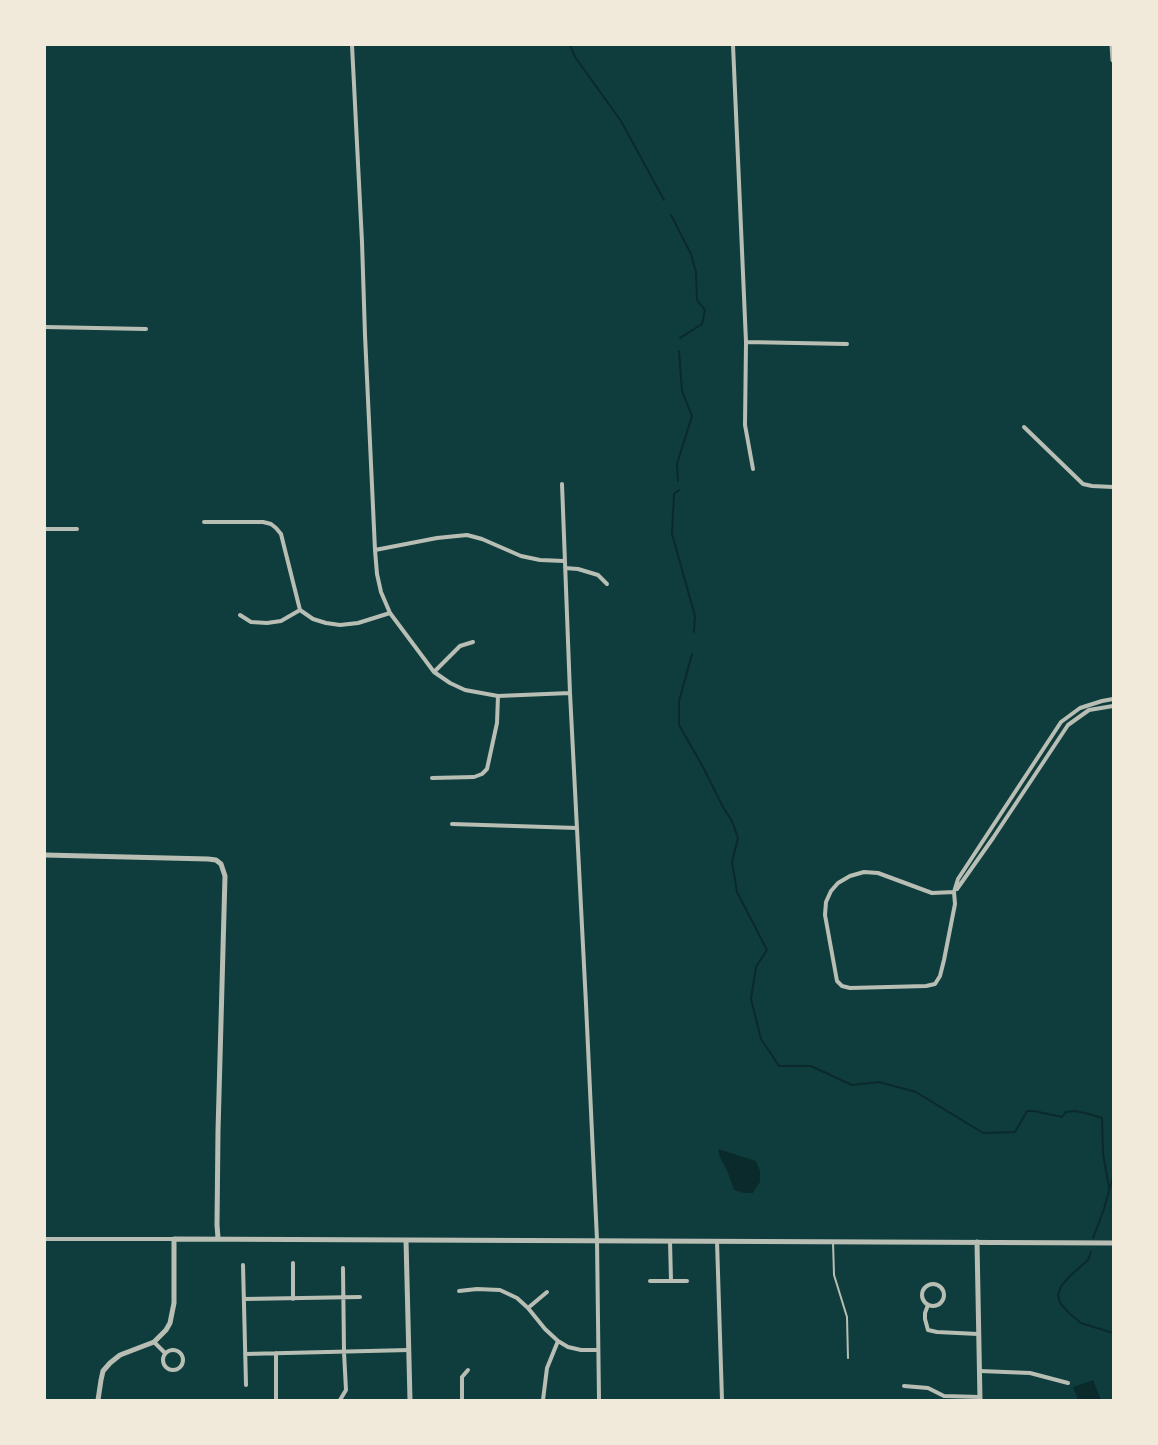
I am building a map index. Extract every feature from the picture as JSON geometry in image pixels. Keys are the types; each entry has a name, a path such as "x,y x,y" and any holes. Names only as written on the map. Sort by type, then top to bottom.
{"street":[{"path":"352,45 375,550 381,592 390,613 434,672 450,683 465,690 498,696 570,693"},
{"path":"733,45 746,342 746,425 753,469"},
{"path":"1112,45 1113,60"},
{"path":"45,327 146,329"},
{"path":"746,342 847,345"},
{"path":"1024,427 1083,484 1113,487"},
{"path":"562,484 597,1240 599,1400"},
{"path":"204,522 262,522 276,528 280,534 300,610 313,620 340,625 358,623 390,613"},
{"path":"45,529 77,529"},
{"path":"375,550 437,538 467,535 521,556 564,561"},
{"path":"565,568 598,575 607,584"},
{"path":"240,615 250,622 267,623 281,621 300,610"},
{"path":"434,672 460,646 472,642"},
{"path":"432,778 474,777 487,769 497,723 498,696"},
{"path":"1113,699 1080,708 1061,722 958,879 954,892 955,904 944,960 940,976 935,984 850,988 842,986 834,974 825,915 826,902 838,883 864,872 878,873 932,893 954,892 1068,725 1089,710 1113,706"},
{"path":"1024,779 1029,782"},
{"path":"452,824 577,828"},
{"path":"991,829 996,833"},
{"path":"45,855 208,859 216,860 221,864 225,876 218,1111 218,1238"},
{"path":"45,1239 1113,1243"},
{"path":"98,1400 103,1371 110,1363 120,1355 154,1342 170,1323 174,1303 174,1239"},
{"path":"406,1240 410,1400"},
{"path":"670,1240 671,1281"},
{"path":"717,1241 722,1400"},
{"path":"904,1386 928,1388 944,1396 980,1398 976,1242"},
{"path":"293,1263 293,1299"},
{"path":"243,1265 246,1385"},
{"path":"341,1400 346,1390 343,1268"},
{"path":"650,1281 687,1281"},
{"path":"929,1285 939,1287 943,1292 943,1299 938,1305 928,1305 923,1299 924,1289 929,1285"},
{"path":"459,1291 477,1288 500,1290 517,1298 558,1341 568,1347 581,1350 598,1350"},
{"path":"528,1308 548,1292"},
{"path":"244,1299 360,1297"},
{"path":"928,1305 925,1319 928,1330 978,1334"},
{"path":"543,1400 547,1368 558,1341"},
{"path":"154,1342 165,1353"},
{"path":"178,1350 183,1355 183,1365 178,1370 168,1369 163,1363 165,1353 178,1350"},
{"path":"245,1354 409,1350"},
{"path":"276,1353 276,1400"},
{"path":"462,1400 462,1377 468,1370"},
{"path":"980,1371 1030,1372 1068,1383"}],"lane":[{"path":"833,1242 834,1275 847,1317 848,1358"}],"water":[{"path":"718,1149 756,1161 760,1171 760,1182 753,1193 734,1190"},
{"path":"1093,1380 1101,1400 1078,1400 1073,1387"}],"waterway":[{"path":"570,45 575,57 621,121 664,200"},
{"path":"671,215 691,254 696,272 697,300 705,310 702,324 680,338"},
{"path":"678,481 677,464 692,416 682,391 679,351"},
{"path":"679,490 674,494 672,534 695,616 694,632"},
{"path":"692,654 679,701 679,725 732,821 738,838 732,862 737,892 767,950 756,967 751,999 761,1039 779,1066 811,1066 852,1085 879,1082 916,1092 983,1133 1015,1132 1027,1111 1062,1117 1066,1112 1075,1111 1102,1118 1103,1153 1109,1188"},
{"path":"1093,1238 1113,1176"},
{"path":"1091,1252 1088,1260 1061,1286 1058,1295 1060,1303 1081,1323 1113,1333"}]}
